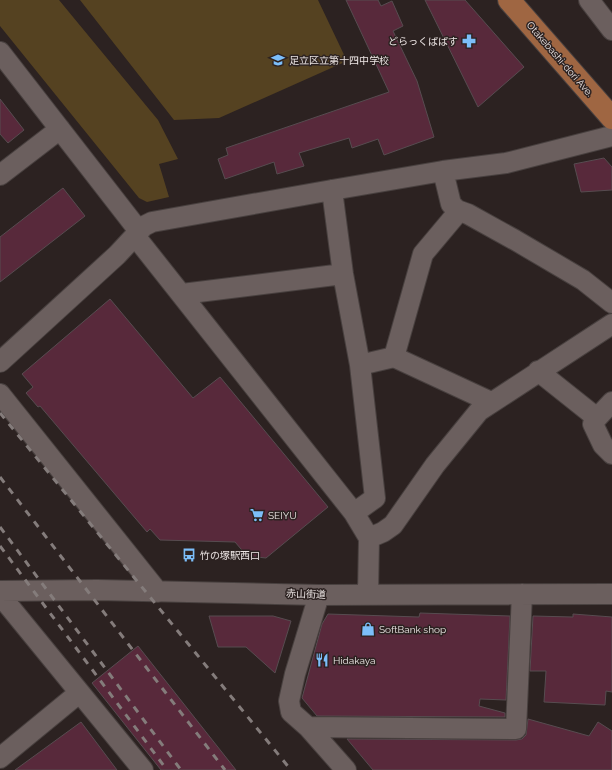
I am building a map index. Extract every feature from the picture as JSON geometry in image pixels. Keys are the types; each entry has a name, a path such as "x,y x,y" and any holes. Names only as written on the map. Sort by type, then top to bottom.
{"main road":[{"name":"Otakebashi-dori Ave.","path":"508,0 612,118"}],"street":[{"path":"589,0 612,30"},
{"path":"0,52 60,129 182,294 354,513 369,538 368,595"},
{"path":"0,175 60,129"},
{"path":"0,362 117,255 144,226 152,222 443,171 506,163 612,136"},
{"path":"443,171 451,204 457,210 468,214 584,280 612,303"},
{"path":"332,190 343,274 360,365 375,498 354,513"},
{"path":"394,357 424,254 454,217 457,210"},
{"path":"182,294 343,274"},
{"path":"369,538 383,532 393,525 435,465 479,411 612,324"},
{"path":"360,365 394,357 491,402"},
{"path":"538,371 597,418"},
{"path":"0,394 158,592"},
{"path":"612,402 593,424 603,445 612,454"},
{"name":"赤山街道","path":"0,592 158,592 319,595 612,594"},
{"path":"308,727 516,729 522,594"},
{"path":"0,595 143,770"},
{"path":"319,595 295,674 289,701 291,712 308,727 346,770"},
{"path":"0,758 79,693"}],"shaded area":[{"path":"0,0 59,0 158,120 178,159 159,164 169,197 147,202 139,198 0,26"},
{"path":"80,0 318,0 347,61 219,118 174,120"}],"building":[{"path":"346,0 378,0 381,6 392,1 403,26 393,31 417,81 434,137 384,155 378,139 352,148 349,138 299,153 304,166 277,174 274,162 225,179 218,159 228,155 226,148 389,92"},
{"path":"425,0 465,0 524,67 478,107"},
{"path":"0,99 24,130 8,143 0,134"},
{"path":"604,158 612,167 612,190 581,192 574,164"},
{"path":"63,188 85,216 0,282 0,237"},
{"path":"110,299 193,398 220,377 328,507 266,558 247,556 235,542 160,540 150,529 147,532 40,406 38,407 26,393 33,387 22,374"},
{"path":"420,613 510,616 506,700 480,699 479,706 505,713 505,717 317,716 302,698 322,624 328,614 419,617"},
{"path":"573,614 612,617 612,692 606,691 605,705 544,702 546,671 530,671 533,616 573,617"},
{"path":"209,616 273,616 291,621 275,673 246,647 218,647"},
{"path":"138,646 236,770 161,770 92,683"},
{"path":"528,719 589,736 598,722 612,731 612,770 373,770 347,739 516,740 522,739 526,735"},
{"path":"81,722 117,770 15,770"}],"railway":[{"path":"0,413 291,770"},
{"path":"0,477 225,770"},
{"path":"0,527 181,770"},
{"path":"0,546 167,770"}],"place":[{"name":"どらっくぱぱす","path":"469,41"},
{"name":"足立区立第十四中学校","path":"278,60"},
{"name":"SEIYU","path":"257,515"},
{"name":"竹の塚駅西口","path":"189,555"},
{"name":"SoftBank shop","path":"368,629"},
{"name":"Hidakaya","path":"322,660"}]}
